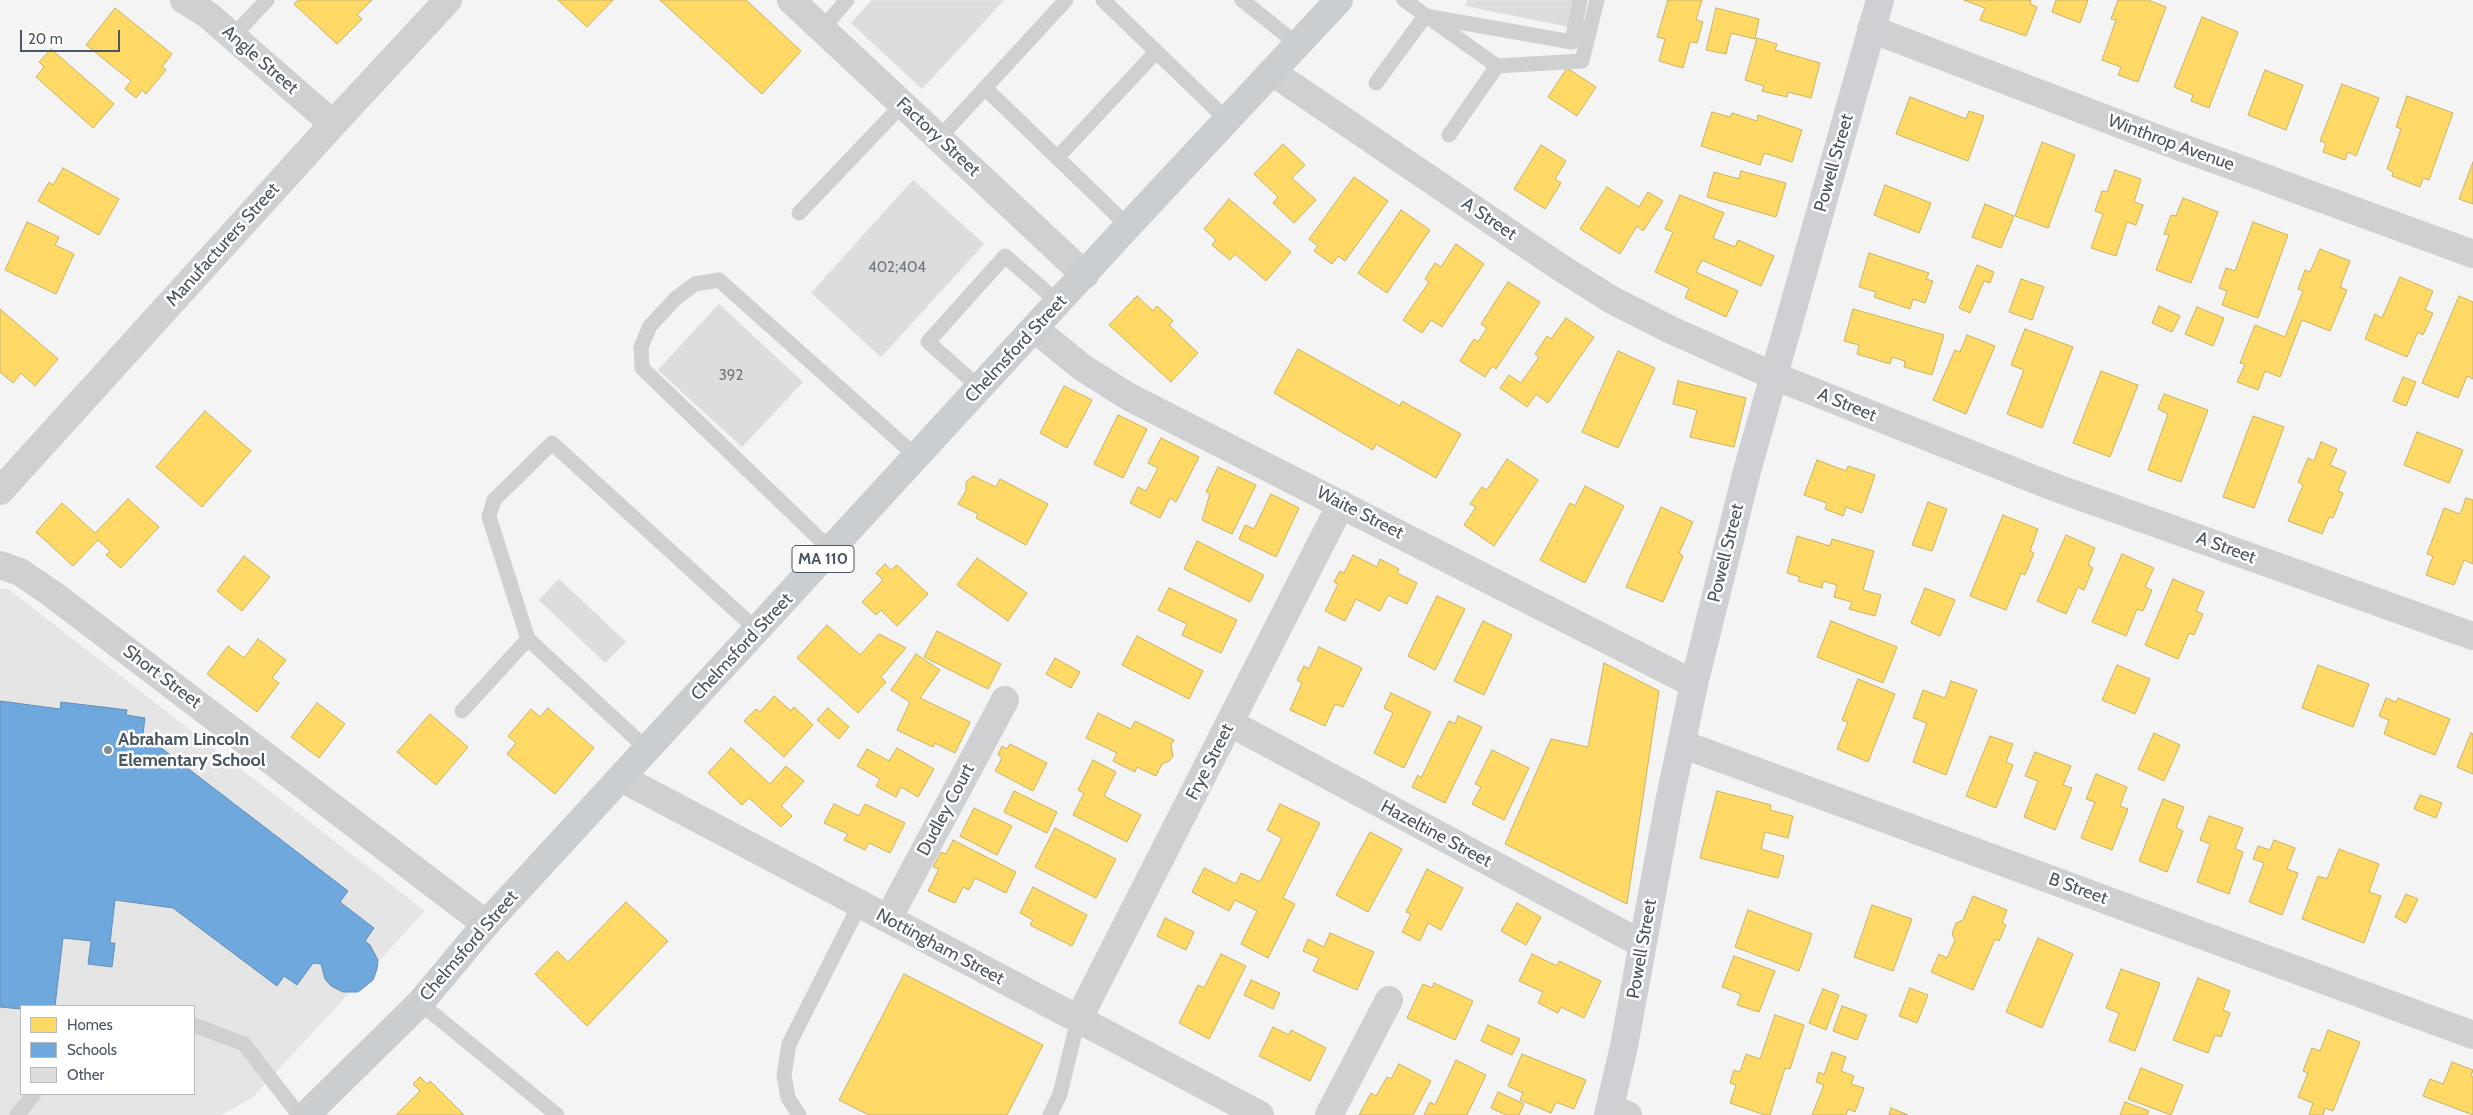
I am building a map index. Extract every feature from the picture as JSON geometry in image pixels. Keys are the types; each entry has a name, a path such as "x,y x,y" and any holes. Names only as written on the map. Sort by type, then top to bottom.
{"main road":[{"name":"Chelmsford Street","path":"306,1115 420,1003 486,924 1338,0"}],"street":[{"name":"Angle Street","path":"184,0 208,15 333,124"},
{"name":"Manufacturers Street","path":"0,491 448,0"},
{"name":"Factory Street","path":"791,0 1085,275"},
{"name":"Powell Street","path":"1615,1113 1624,1046 1642,944 1694,684 1774,376 1880,0"},
{"name":"Winthrop Avenue","path":"1871,29 2164,141 2473,254"},
{"name":"A Street","path":"1272,72 1558,266 1612,300 1671,330 1774,376 2052,486 2473,636"},
{"name":"Waite Street","path":"1035,328 1082,368 1129,397 1694,684"},
{"name":"Frye Street","path":"1078,1020 1341,504"},
{"name":"Short Street","path":"0,565 20,572 51,593 486,924"},
{"name":"Dudley Court","path":"888,919 1005,700"},
{"name":"Hazeltine Street","path":"1230,723 1642,944"},
{"name":"B Street","path":"1682,744 2473,1035"},
{"name":"Nottingham Street","path":"621,778 1260,1115"},
{"path":"1329,1115 1389,1000"}],"lane":[{"path":"233,36 267,0"},
{"path":"822,29 847,0"},
{"path":"939,138 1066,0"},
{"path":"1103,0 1227,120"},
{"path":"1242,0 1297,44"},
{"path":"1425,16 1572,42 1580,0"},
{"path":"1406,1 1497,66 1582,61 1597,0"},
{"path":"1376,83 1425,16"},
{"path":"1057,158 1156,52"},
{"path":"1449,134 1497,66"},
{"path":"985,88 1128,226"},
{"path":"799,213 902,104"},
{"path":"980,388 928,342 1006,256 1059,303"},
{"path":"831,550 642,368 641,347 650,326 694,284 720,280 916,457"},
{"path":"648,750 528,639 489,517 494,500 552,443 757,630"},
{"path":"462,711 528,639"},
{"path":"799,1115 788,1098 784,1075 789,1044 860,904"},
{"path":"420,1003 557,1115"},
{"path":"1050,1115 1060,1094 1078,1020"},
{"path":"195,1026 244,1044 299,1115"},
{"path":"17,1115 33,1095"}],"shaded area":[{"name":"Abraham Lincoln Elementary School","path":"0,589 8,589 425,911 252,1098 221,1115 0,1115"}],"building: Homes":[{"path":"298,0 372,0 357,15 362,19 337,44 294,4"},
{"path":"558,0 613,0 587,27"},
{"path":"660,0 746,0 801,51 762,94"},
{"path":"1668,0 1702,0 1696,20 1703,22 1697,43 1690,42 1683,68 1659,61 1665,39 1657,37"},
{"path":"1964,0 2031,0 2030,4 2037,7 2026,36 1980,20 1985,8"},
{"path":"2056,0 2088,0 2080,23 2052,12"},
{"path":"2118,0 2148,0 2166,7 2138,82 2118,75 2121,67 2102,60 2116,20 2111,19"},
{"path":"115,8 172,54 162,67 166,70 146,94 142,90 136,98 125,89 131,81 86,45"},
{"path":"1716,8 1759,19 1755,39 1731,33 1726,54 1706,50"},
{"path":"2202,17 2238,32 2209,108 2191,101 2193,95 2174,87"},
{"path":"1757,38 1777,44 1775,50 1820,63 1811,98 1788,92 1787,97 1762,91 1764,86 1745,80"},
{"path":"51,49 114,104 93,128 36,77 44,67 39,62"},
{"path":"1567,68 1596,87 1577,116 1548,97"},
{"path":"2265,70 2303,85 2286,130 2248,115"},
{"path":"2342,84 2379,98 2356,156 2348,152 2345,160 2323,152 2326,143 2320,141"},
{"path":"2407,96 2453,113 2429,180 2423,178 2420,187 2392,176 2393,172 2387,169 2401,129 2396,127"},
{"path":"1910,97 1966,119 1969,111 1984,116 1968,161 1896,134"},
{"path":"1712,112 1730,117 1732,113 1757,121 1758,115 1802,130 1792,162 1764,153 1760,165 1701,146"},
{"path":"2042,142 2075,155 2048,228 2015,216"},
{"path":"1283,144 1305,165 1292,178 1316,200 1294,223 1273,203 1278,197 1254,174"},
{"path":"1541,145 1566,161 1555,179 1561,183 1545,209 1514,189"},
{"path":"2473,162 2473,204 2459,199"},
{"path":"63,168 119,199 99,235 38,201 49,182 53,185"},
{"path":"2115,170 2141,179 2134,202 2143,205 2136,225 2127,222 2116,256 2091,248 2103,214 2095,211 2102,191 2107,192"},
{"path":"1741,171 1786,183 1776,217 1707,197 1714,172 1739,179"},
{"path":"1354,177 1388,201 1345,261 1338,256 1332,264 1314,251 1318,246 1309,239"},
{"path":"1885,185 1931,203 1919,233 1874,215"},
{"path":"1607,187 1639,207 1648,192 1663,201 1643,231 1637,226 1620,254 1580,229"},
{"path":"1680,195 1724,213 1713,238 1735,247 1738,240 1774,256 1761,286 1702,260 1696,272 1738,291 1726,317 1685,298 1689,288 1655,272 1673,232 1665,229"},
{"path":"2183,198 2218,212 2191,283 2156,270 2169,235 2164,234 2171,215 2176,216"},
{"path":"1229,199 1291,252 1266,281 1235,254 1230,260 1212,245 1216,240 1204,229"},
{"path":"1985,204 2014,216 2001,248 1972,237"},
{"path":"1401,210 1430,230 1387,293 1358,273"},
{"path":"27,222 59,237 55,245 74,254 56,294 5,270"},
{"path":"2253,222 2288,235 2258,318 2222,305 2227,291 2219,288 2226,268 2235,271"},
{"path":"1456,244 1484,264 1442,327 1431,320 1422,333 1403,320 1429,282 1425,279 1435,263 1441,267"},
{"path":"2320,249 2350,261 2340,287 2347,290 2330,331 2302,320 2280,377 2265,371 2258,390 2237,382 2245,364 2240,363 2255,325 2285,337 2303,291 2298,289 2305,270 2310,272"},
{"path":"1869,253 1929,273 1926,279 1933,281 1925,303 1913,299 1910,309 1874,297 1876,292 1859,287"},
{"path":"1977,265 1994,272 1990,283 1984,281 1970,313 1959,308"},
{"path":"2400,277 2433,291 2425,310 2433,313 2423,335 2418,332 2407,357 2365,339 2375,314 2382,318"},
{"path":"2021,279 2044,287 2032,320 2009,312"},
{"path":"1508,282 1540,302 1496,369 1492,366 1485,377 1460,361 1474,339 1478,342 1487,328 1481,324"},
{"path":"1137,296 1153,311 1157,306 1173,321 1169,325 1198,353 1171,382 1109,325"},
{"path":"2459,296 2473,302 2473,379 2467,376 2458,398 2422,383"},
{"path":"2159,306 2180,316 2172,332 2152,323"},
{"path":"2197,307 2224,318 2213,346 2185,334"},
{"path":"0,309 58,359 35,386 21,373 13,383 0,372"},
{"path":"1853,309 1944,335 1932,375 1904,367 1905,361 1892,357 1890,364 1857,354 1859,345 1844,341"},
{"path":"1566,318 1594,337 1548,403 1536,394 1527,407 1500,388 1509,375 1521,383 1539,357 1535,354 1547,336 1551,339"},
{"path":"2025,329 2073,347 2042,428 2007,414 2024,370 2011,365"},
{"path":"1967,335 1995,346 1966,414 1933,400 1955,350 1960,352"},
{"path":"1298,349 1400,406 1402,401 1461,434 1436,478 1376,444 1373,450 1274,393"},
{"path":"1618,351 1655,368 1618,448 1582,432"},
{"path":"2101,371 2138,385 2110,457 2073,443"},
{"path":"2403,377 2416,382 2406,406 2393,401"},
{"path":"1678,381 1746,398 1734,447 1690,437 1697,410 1673,404"},
{"path":"1064,386 1092,400 1067,448 1040,433"},
{"path":"2164,394 2208,410 2181,482 2148,470 2168,414 2158,409"},
{"path":"205,411 251,451 202,507 156,467"},
{"path":"1118,415 1147,429 1123,478 1094,464"},
{"path":"2253,416 2284,427 2254,508 2223,497"},
{"path":"2417,432 2463,450 2449,483 2404,465"},
{"path":"1161,438 1199,457 1176,502 1170,498 1160,518 1130,503 1138,487 1146,491 1158,468 1148,463"},
{"path":"2321,442 2337,449 2330,465 2346,472 2338,491 2343,493 2333,518 2329,517 2322,534 2288,521 2303,485 2298,482 2308,458 2314,461"},
{"path":"1507,459 1538,480 1494,546 1464,525 1476,507 1470,504 1482,487 1487,490"},
{"path":"1817,460 1846,471 1848,466 1875,475 1862,513 1846,507 1843,516 1825,509 1827,503 1804,495"},
{"path":"1218,467 1256,485 1232,534 1202,520 1210,494 1206,492"},
{"path":"973,476 996,487 1000,479 1048,504 1026,545 976,518 978,514 958,504 966,491 966,482"},
{"path":"1585,486 1624,506 1585,583 1540,560 1570,503 1575,506"},
{"path":"1271,494 1299,508 1276,557 1239,539 1245,525 1254,529"},
{"path":"2466,498 2473,500 2473,564 2464,560 2454,585 2426,575 2433,556 2427,554 2444,508 2460,514"},
{"path":"128,499 159,527 121,568 106,555 110,551 98,540 73,566 36,532 62,503 95,533"},
{"path":"1928,502 1947,509 1932,551 1912,545"},
{"path":"1661,507 1693,522 1679,553 1683,556 1663,602 1626,587"},
{"path":"2003,515 2038,529 2030,551 2034,553 2025,575 2021,573 2006,610 1970,596"},
{"path":"2066,535 2095,548 2088,565 2093,568 2084,590 2078,587 2066,614 2037,601"},
{"path":"1797,536 1830,546 1832,539 1874,551 1863,590 1881,595 1875,616 1849,609 1852,602 1834,597 1837,585 1823,581 1822,588 1798,581 1800,577 1787,573"},
{"path":"1197,541 1264,575 1250,602 1184,569"},
{"path":"2122,554 2154,568 2145,587 2152,590 2143,611 2137,609 2126,636 2092,622"},
{"path":"1353,555 1377,567 1380,559 1399,569 1397,573 1417,583 1407,604 1388,595 1380,611 1356,599 1345,621 1325,611 1338,584 1334,582 1340,571 1344,573"},
{"path":"244,556 270,577 242,611 217,591"},
{"path":"977,558 1027,593 1008,621 957,585"},
{"path":"885,564 891,570 897,565 928,594 897,626 881,610 876,615 862,602 883,580 876,573"},
{"path":"2173,579 2204,592 2196,611 2203,614 2194,635 2189,633 2178,659 2145,645"},
{"path":"1169,588 1237,620 1221,653 1182,635 1187,624 1158,610"},
{"path":"1925,588 1955,600 1940,636 1911,623"},
{"path":"1437,596 1465,609 1435,670 1408,656"},
{"path":"1483,621 1512,635 1484,695 1454,681"},
{"path":"1831,621 1897,647 1883,683 1817,657"},
{"path":"827,625 860,655 879,634 906,648 881,677 886,682 858,713 797,658"},
{"path":"937,631 1001,664 988,689 924,657"},
{"path":"1137,636 1203,671 1189,699 1122,665"},
{"path":"258,639 286,660 272,678 279,683 257,712 207,674 228,646 244,658"},
{"path":"1319,647 1362,668 1343,707 1335,704 1325,726 1290,710 1302,683 1297,680 1304,666 1309,669"},
{"path":"916,654 940,670 920,698 970,722 955,753 935,743 933,747 897,730 910,702 891,690"},
{"path":"1055,658 1080,672 1071,688 1046,674"},
{"path":"1604,663 1659,691 1627,904 1505,844 1551,739 1588,747"},
{"path":"2117,665 2150,679 2135,714 2102,700"},
{"path":"2318,665 2369,684 2353,727 2302,708"},
{"path":"1858,679 1895,694 1868,762 1837,749 1848,722 1842,720"},
{"path":"1951,681 1977,690 1946,775 1913,762 1927,723 1913,718 1923,690 1945,698"},
{"path":"1391,693 1431,712 1404,768 1374,753 1393,713 1384,708"},
{"path":"774,696 791,711 794,707 813,725 784,757 744,721 756,709 760,712"},
{"path":"2386,698 2396,702 2398,698 2450,719 2435,755 2384,734 2389,720 2379,716"},
{"path":"317,703 345,724 319,758 291,737"},
{"path":"548,708 594,748 555,794 507,754 516,743 508,736 531,709 540,717"},
{"path":"828,708 849,727 839,739 817,720"},
{"path":"1098,713 1131,729 1135,721 1174,740 1171,745 1173,756 1169,761 1162,764 1156,776 1137,767 1135,772 1113,761 1117,753 1086,738"},
{"path":"430,714 468,747 436,785 397,752"},
{"path":"1458,716 1482,727 1445,803 1412,787 1418,775 1421,778 1449,721 1455,724"},
{"path":"2154,733 2180,745 2164,781 2138,769"},
{"path":"2471,733 2473,734 2473,774 2457,767"},
{"path":"1990,736 2013,744 2006,762 2013,765 1996,808 1966,796"},
{"path":"1010,744 1047,763 1033,791 995,771 1002,758 998,755 1002,746 1007,749"},
{"path":"731,748 770,784 786,766 804,781 781,806 792,816 781,827 749,798 742,805 708,773"},
{"path":"897,748 934,769 918,797 901,787 896,797 876,786 880,779 857,766 867,749 889,761"},
{"path":"1492,750 1529,768 1504,820 1472,804 1481,787 1475,784"},
{"path":"2035,752 2071,766 2063,785 2072,788 2055,830 2024,817 2038,781 2025,776"},
{"path":"1093,760 1116,772 1104,796 1141,815 1127,842 1073,815 1084,793 1078,790"},
{"path":"2096,774 2127,787 2120,806 2128,809 2112,850 2081,838 2095,802 2086,799"},
{"path":"1014,791 1057,812 1047,833 1004,812"},
{"path":"1717,791 1771,805 1770,810 1793,816 1788,838 1765,832 1761,849 1784,856 1778,878 1700,858"},
{"path":"2420,795 2442,803 2436,818 2414,809"},
{"path":"2163,799 2184,807 2176,828 2183,831 2167,872 2139,861"},
{"path":"834,804 859,816 865,804 905,823 890,853 869,843 865,850 844,840 848,834 824,823"},
{"path":"1280,804 1320,823 1283,898 1295,904 1268,958 1241,944 1257,911 1235,900 1229,911 1192,892 1204,868 1236,884 1241,873 1260,882 1282,838 1267,830"},
{"path":"974,808 1012,826 997,855 960,836"},
{"path":"2209,816 2243,828 2235,849 2243,852 2229,894 2197,882 2210,844 2200,840"},
{"path":"1055,828 1116,859 1096,898 1035,867"},
{"path":"1370,832 1402,849 1368,912 1336,895"},
{"path":"953,840 1016,872 1006,893 975,878 969,890 963,887 955,903 928,891 939,869 933,867 941,852 946,854"},
{"path":"2274,840 2295,848 2287,869 2298,873 2282,915 2249,902 2264,863 2253,859 2258,846 2270,850"},
{"path":"2339,849 2379,864 2369,892 2381,896 2364,943 2302,919 2318,876 2327,879"},
{"path":"1427,869 1463,888 1441,930 1428,923 1420,941 1402,932 1411,914 1406,912"},
{"path":"1033,887 1087,915 1072,946 1030,925 1033,920 1020,913"},
{"path":"2406,894 2418,899 2406,923 2395,917"},
{"path":"1973,896 2007,910 2002,923 2006,925 1999,941 1995,939 1973,990 1931,972 1939,954 1947,958 1955,940 1952,934 1956,923 1963,920"},
{"path":"626,902 668,941 587,1026 535,974 557,951 568,962"},
{"path":"1517,903 1541,917 1526,945 1501,931"},
{"path":"1872,905 1912,919 1893,971 1854,957"},
{"path":"1748,910 1812,934 1799,971 1735,947"},
{"path":"1165,918 1194,932 1186,950 1157,936"},
{"path":"1330,933 1374,952 1357,990 1313,971 1319,958 1303,951 1308,939 1324,947"},
{"path":"2038,938 2073,954 2042,1028 2006,1012"},
{"path":"1221,954 1246,966 1209,1039 1179,1023 1198,985 1204,988"},
{"path":"1532,954 1557,966 1559,961 1601,981 1584,1018 1561,1007 1558,1013 1538,1003 1543,992 1519,981"},
{"path":"1734,956 1775,971 1759,1012 1737,1005 1741,994 1722,987"},
{"path":"2121,969 2160,983 2135,1051 2109,1041 2119,1013 2106,1008"},
{"path":"904,974 1043,1045 1007,1115 869,1115 839,1100"},
{"path":"2198,978 2230,991 2223,1010 2230,1013 2221,1037 2215,1035 2208,1053 2173,1040"},
{"path":"1251,980 1280,993 1273,1009 1244,995"},
{"path":"1434,983 1473,1001 1455,1040 1407,1018 1423,984 1432,988"},
{"path":"1910,988 1928,995 1917,1023 1899,1016"},
{"path":"1823,989 1839,995 1826,1030 1809,1023"},
{"path":"1842,1006 1867,1015 1857,1040 1833,1031"},
{"path":"1775,1015 1804,1025 1790,1069 1785,1068 1770,1115 1765,1115 1730,1103 1736,1085 1730,1083 1734,1070 1740,1072 1746,1054 1760,1059"},
{"path":"1488,1025 1520,1039 1512,1055 1481,1041"},
{"path":"1273,1027 1289,1035 1291,1030 1326,1048 1310,1081 1259,1056"},
{"path":"2328,1030 2360,1042 2333,1111 2325,1108 2323,1115 2309,1115 2313,1103 2298,1097 2308,1073 2303,1071 2312,1048 2320,1051"},
{"path":"1832,1052 1846,1057 1841,1071 1854,1076 1851,1084 1864,1088 1855,1112 1848,1109 1846,1115 1812,1115 1824,1085 1816,1082 1819,1072 1824,1075"},
{"path":"1522,1054 1586,1080 1574,1109 1556,1102 1551,1113 1520,1100 1523,1093 1508,1086"},
{"path":"1456,1060 1486,1075 1467,1115 1424,1115 1430,1102 1435,1105"},
{"path":"2452,1062 2473,1070 2471,1076 2473,1077 2473,1115 2423,1096 2430,1079 2443,1084"},
{"path":"1399,1064 1431,1081 1413,1115 1359,1115 1371,1093 1376,1096 1387,1077 1391,1079"},
{"path":"2141,1068 2183,1085 2171,1115 2128,1099"},
{"path":"420,1077 427,1084 430,1081 464,1115 396,1115 420,1091 413,1084"},
{"path":"1498,1092 1524,1104 1519,1115 1506,1115 1491,1108"},
{"path":"2125,1102 2149,1111 2147,1115 2120,1115"},
{"path":"1891,1108 1908,1115 1889,1115"}],"building: Schools":[{"path":"0,701 60,709 61,702 127,710 126,715 145,718 143,734 348,891 340,902 374,928 365,941 370,945 378,960 377,969 373,980 358,992 343,992 331,986 325,979 321,964 313,963 297,985 284,976 277,986 173,908 115,900 110,943 115,943 112,967 88,964 91,941 63,938 55,1005 20,1005 20,1009 0,1007"}],"building: Other":[{"path":"872,0 1004,0 922,89 851,23"},
{"path":"1467,0 1575,0 1569,27 1466,6"},
{"path":"913,180 984,244 881,357 811,293"},
{"path":"719,304 803,382 742,447 658,370"},
{"path":"559,579 626,642 605,663 539,600"}],"place":[{"name":"Abraham Lincoln Elementary School","path":"108,750"}]}
